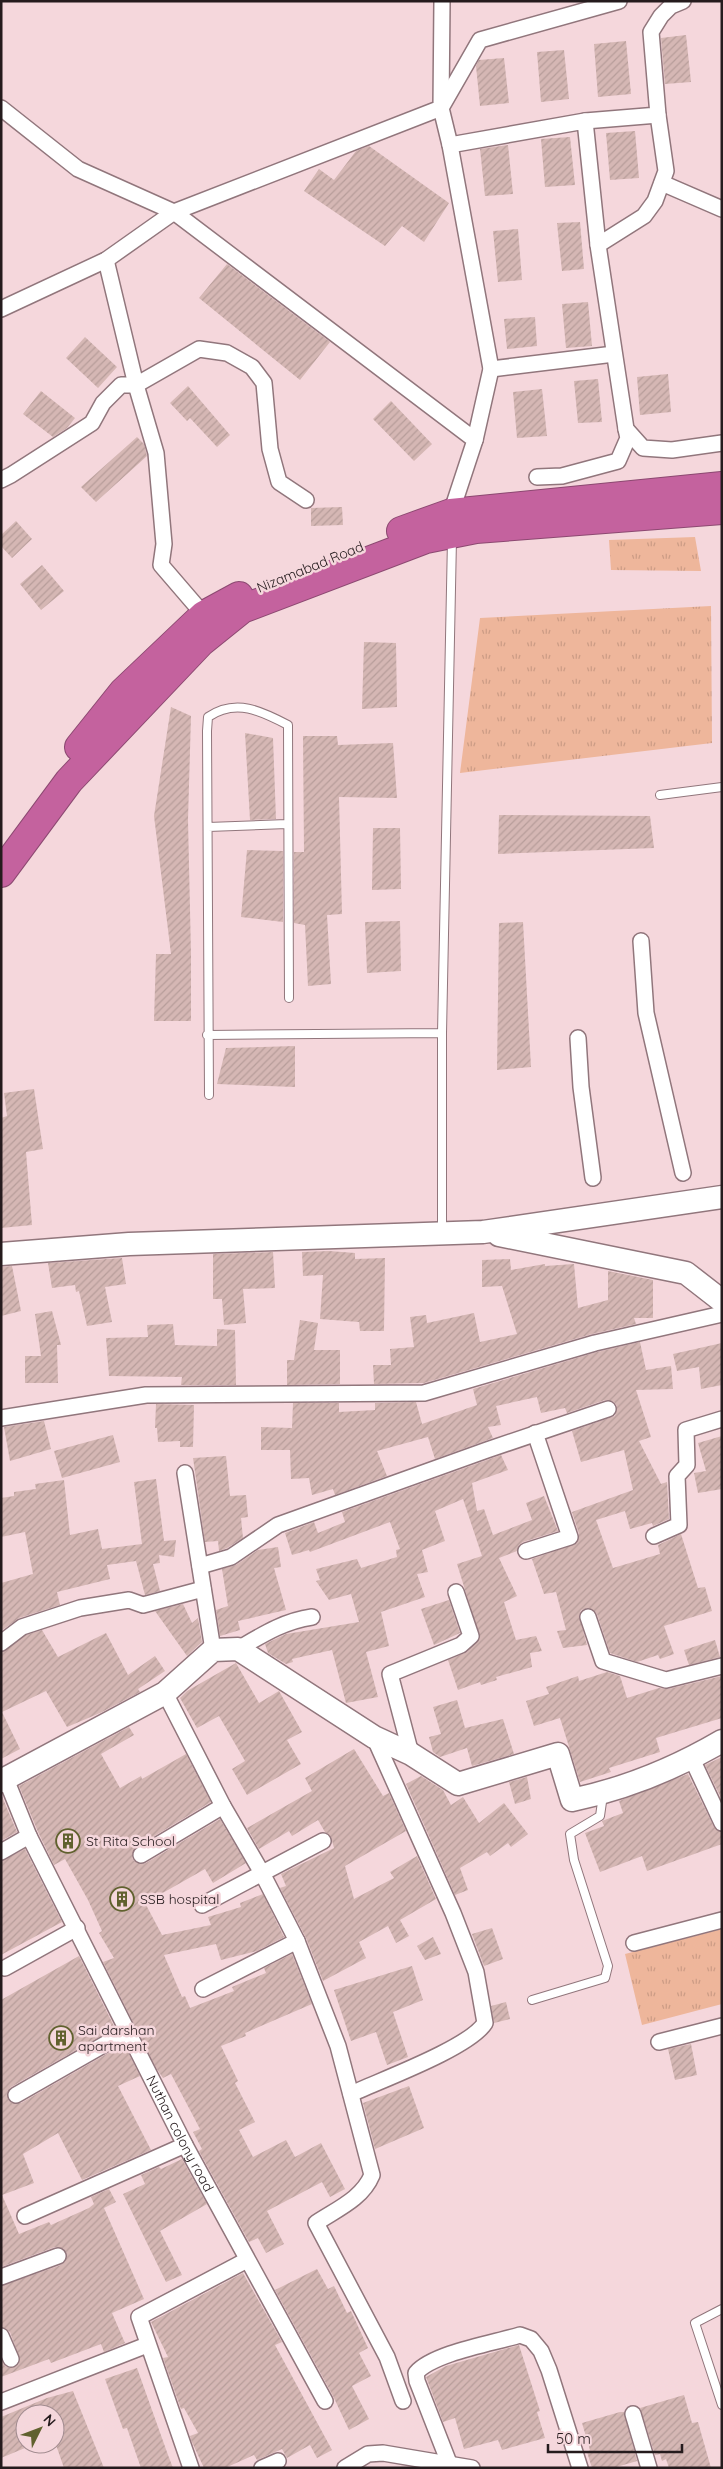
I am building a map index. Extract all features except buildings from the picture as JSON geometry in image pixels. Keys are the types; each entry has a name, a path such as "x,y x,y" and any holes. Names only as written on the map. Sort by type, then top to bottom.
{"highway":[{"name":"Nizamabad Road","path":"1,844 123,692 204,614 266,582 452,524 722,486"},
{"path":"1,872 69,781 201,642 242,609 426,540 452,524 476,529 722,510"}],"street":[{"path":"442,1 441,108 450,145 490,369 475,440 452,524"},
{"path":"1,309 106,260 174,212 441,108 480,40 619,1"},
{"path":"598,245 644,216 655,201 662,183 666,171 658,115 651,32 661,16 671,6 683,1"},
{"path":"1,108 78,169 174,212 475,440"},
{"path":"450,145 585,121 658,115"},
{"path":"537,477 562,476 618,461 628,438 598,245 585,121"},
{"path":"662,183 722,209"},
{"path":"106,260 136,385 156,453 164,544 161,565 204,614"},
{"path":"1,480 11,476 92,423 103,403 121,385 136,385 199,349 227,354 252,367 264,383 270,450 279,482 306,500"},
{"path":"490,369 614,354"},
{"path":"626,429 643,448 672,450 722,443"},
{"path":"642,941 646,1013 683,1173"},
{"path":"578,1038 580,1087 593,1178"},
{"path":"1,1254 128,1244 483,1232 722,1197"},
{"path":"483,1232 686,1273 722,1301"},
{"path":"1,1418 146,1395 424,1393 595,1344 722,1314"},
{"path":"200,1566 231,1557 278,1526 535,1433 608,1409"},
{"path":"654,1536 679,1525 677,1476 687,1464 686,1430 722,1419"},
{"path":"526,1551 570,1538 535,1433"},
{"path":"185,1473 213,1650"},
{"path":"1,1643 22,1627 80,1608 129,1600 143,1605 202,1589"},
{"path":"411,1754 390,1674 461,1645 471,1636 456,1592"},
{"path":"4,1780 165,1693 213,1650 238,1648 278,1626 295,1619 312,1616"},
{"path":"588,1617 603,1661 666,1680 722,1666"},
{"path":"238,1648 374,1737 411,1754 458,1784 558,1754 572,1800 604,1793 692,1759 722,1741"},
{"path":"165,1693 223,1806 262,1873 297,1941 338,2046 372,2175 367,2186 359,2195 316,2223 386,2358 403,2401"},
{"path":"351,2094 453,2047 480,2032 485,2023 476,1972 374,1737"},
{"path":"692,1759 722,1823"},
{"name":"Nuthan colony road","path":"4,1780 29,1836 186,2145 325,2401"},
{"path":"141,1855 223,1806"},
{"path":"1,1852 29,1836"},
{"path":"202,1905 323,1841"},
{"path":"634,1943 722,1920"},
{"path":"5,1968 77,1928"},
{"path":"203,1989 297,1941"},
{"path":"659,2042 722,2026"},
{"path":"16,2094 128,2031"},
{"path":"25,2216 186,2145"},
{"path":"1,2277 58,2256"},
{"path":"191,2468 139,2317 248,2260"},
{"path":"450,2466 417,2381 416,2373 421,2367 436,2359 520,2335 531,2339 541,2351 549,2370 580,2468"},
{"path":"1,2336 11,2360"},
{"path":"1,2402 147,2344"},
{"path":"633,2414 650,2468"},
{"path":"345,2468 368,2454 383,2453 450,2466 472,2468"},
{"path":"262,2468 278,2461"}],"lane":[{"path":"442,1233 442,1033 452,524"},
{"path":"209,1095 207,1034 208,717 221,708 236,706 267,714 288,725 289,998"},
{"path":"660,795 722,787"},
{"path":"208,827 287,824"},
{"path":"207,1034 442,1033"},
{"path":"532,2000 604,1978 608,1966 574,1860 570,1834 600,1816 604,1793"},
{"path":"722,2309 695,2323 722,2405"}],"green space":[{"path":"695,537 701,571 611,570 609,540"},
{"path":"711,606 712,743 460,773 480,618"},
{"path":"722,1929 722,2004 642,2025 625,1954"}],"place":[{"name":"St Rita School","path":"68,1841"},
{"name":"SSB hospital","path":"122,1899"},
{"name":"Sai darshan apartment","path":"61,2038"}]}
